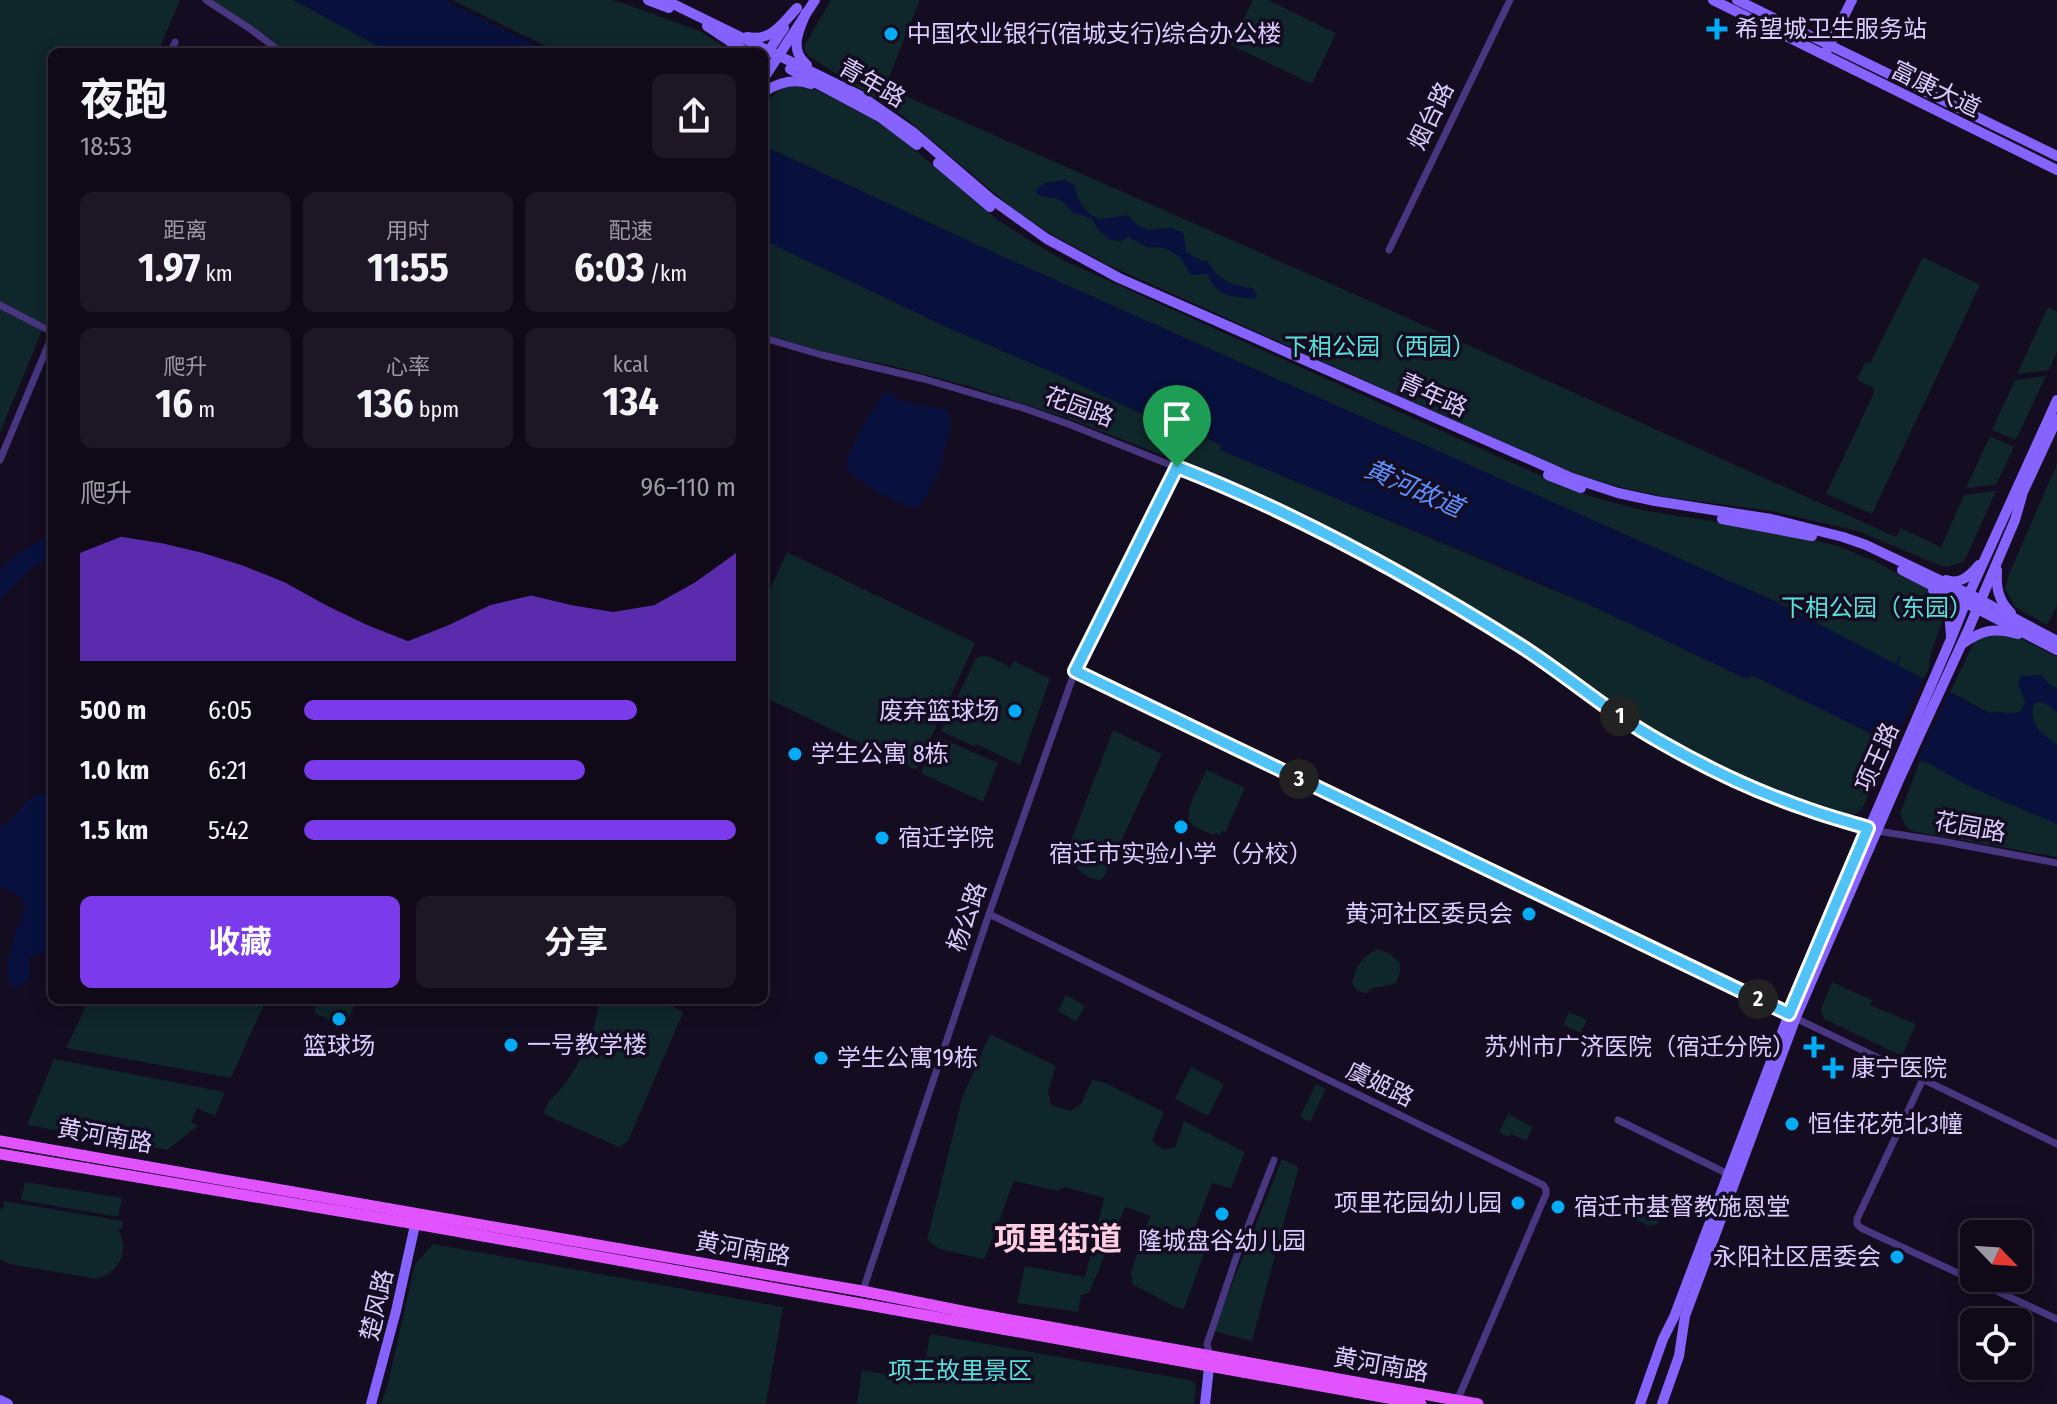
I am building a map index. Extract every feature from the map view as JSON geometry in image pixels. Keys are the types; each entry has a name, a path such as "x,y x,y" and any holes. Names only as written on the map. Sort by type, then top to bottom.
{"main road":[{"name":"黄河南路","path":"0,1141 1209,1361 1421,1404"},
{"name":"黄河南路","path":"0,1154 417,1219"},
{"name":"黄河南路","path":"1209,1361 1478,1404"}],"street":[{"path":"206,0 276,48"},
{"name":"青年路","path":"648,0 708,23"},
{"name":"青年路","path":"665,0 755,48"},
{"path":"708,23 758,39 773,32 815,0"},
{"name":"烟台路","path":"1389,250 1510,0"},
{"name":"富康大道","path":"1713,0 2057,156"},
{"name":"富康大道","path":"1737,0 1826,51 2057,170"},
{"path":"1826,51 1852,0"},
{"path":"768,55 802,7"},
{"path":"802,7 796,47 799,58 844,92"},
{"path":"708,23 741,48"},
{"path":"173,48 175,42"},
{"name":"青年路","path":"768,55 883,110 991,199 1047,239 1133,284 1572,478 1618,493 1771,519 1843,537 2042,637 2057,641"},
{"path":"768,90 779,83 796,81 844,92"},
{"path":"0,305 48,332"},
{"name":"花园路","path":"768,339 1023,408 1258,500 1410,578 1528,651 1648,734 1690,758 1810,810 1872,830 2057,863"},
{"path":"0,460 48,344"},
{"name":"项王路","path":"1640,1404 1728,1174 1793,1016 1956,642 1978,604 1992,560 2057,400"},
{"name":"项王路","path":"1956,642 1967,598 2015,520 2023,492 2057,419"},
{"name":"杨公路","path":"860,1297 989,914 1075,671 1177,467"},
{"path":"1893,562 1950,582 1964,579 1992,560 1999,598 2010,612 2042,637"},
{"path":"1893,562 1939,593 1944,600 1956,642 1997,630 2042,637"},
{"name":"青年路","path":"2042,637 2057,650"},
{"path":"1075,671 2057,1144"},
{"name":"虞姬路","path":"989,914 1543,1185 1546,1194 1457,1401"},
{"name":"项王路","path":"1662,1404 1679,1356 1685,1316 1793,1016"},
{"path":"1923,1079 1857,1224 2057,1319"},
{"path":"1618,1120 1728,1174"},
{"path":"1205,1404 1209,1361 1207,1344 1274,1160"},
{"name":"楚风路","path":"371,1404 417,1219"},
{"path":"0,1400 8,1404"}],"green space":[{"path":"0,0 180,0 160,48 48,48 48,317 0,432"},
{"path":"212,0 294,0 382,48 281,48"},
{"path":"452,0 611,0 702,32 727,48 550,48"},
{"name":"下相公园（西园）","path":"831,0 920,0 885,87 1896,537 1901,528 1941,547 1964,495 1996,491 1964,562 1941,566 1858,531 1772,511 1665,497 1581,476 1106,264 1047,232 1012,208 903,116 810,57 805,52 805,45"},
{"path":"1253,0 1268,0 1336,33 1312,84 1231,45"},
{"name":"下相公园（东园）","path":"789,84 807,85 873,119 901,138 998,220 1065,261 1568,488 1642,510 1779,532 1838,546 1874,561 1939,598 1945,614 1924,679 1772,600 999,255 768,148 768,102"},
{"path":"768,242 951,329 1159,422 1162,417 1222,445 1221,450 1599,609 1747,679 1752,675 1890,743 1890,754 1862,809 1854,815 1765,787 1668,741 1538,651 1459,602 1357,544 1228,481 1067,418 968,386 827,353 768,335"},
{"path":"1923,257 1980,285 1872,514 1826,494 1874,393 1874,388 1857,380 1865,362 1870,363"},
{"path":"2048,307 2057,312 2057,352 2049,370 2017,374"},
{"path":"2046,376 2016,440 1992,430 2015,380"},
{"path":"1990,436 2014,447 1996,485 1966,488"},
{"path":"2057,464 2057,605 2047,625 2015,607 2005,588"},
{"path":"787,552 975,643 916,770 768,699 768,593"},
{"path":"1989,632 2013,634 2057,657 2057,748 1950,692 1975,640"},
{"path":"986,656 1010,668 1014,661 1050,679 1020,765 941,731 975,660"},
{"path":"1113,730 1162,754 1100,880 1083,874 1066,854"},
{"path":"938,737 998,763 983,802 921,773"},
{"path":"1920,761 2057,824 2057,857 1911,831 1905,826 1900,813"},
{"path":"1207,770 1245,788 1225,833 1222,831 1220,835 1193,826 1188,816"},
{"path":"1380,949 1400,963 1397,981 1366,993 1359,991 1352,982 1358,966 1365,957"},
{"path":"1832,982 1872,1000 1870,1005 1916,1024 1902,1056 1824,1019 1821,1009"},
{"path":"1066,995 1085,1006 1075,1021 1058,1011"},
{"path":"87,1004 264,1004 231,1078 66,1048"},
{"name":"篮球场","path":"317,1004 355,1004 345,1026 314,1013"},
{"path":"598,1004 667,1004 683,1013 628,1141 619,1147 544,1112 582,1057 595,1023"},
{"path":"1569,1012 1587,1020 1581,1033 1563,1025"},
{"path":"990,1034 1056,1066 1048,1092 1051,1105 1071,1111 1081,1104 1092,1080 1105,1083 1164,1112 1152,1141 1164,1150 1175,1147 1184,1121 1245,1152 1231,1188 1212,1183 1196,1225 1212,1231 1184,1309 1132,1284 1131,1272 1150,1216 1125,1207 1089,1293 1081,1295 1078,1312 1017,1303 1025,1266 1085,1277 1104,1198 1065,1187 1057,1191 1014,1181 983,1259 939,1249 927,1240 962,1098"},
{"path":"54,1059 225,1092 215,1116 197,1108 191,1122 198,1126 167,1150 27,1125"},
{"path":"1191,1067 1224,1084 1208,1116 1175,1099"},
{"path":"1316,1084 1326,1089 1310,1122 1300,1117"},
{"path":"1508,1114 1533,1127 1526,1141 1499,1132"},
{"path":"1282,1159 1297,1166 1298,1170 1252,1341 1213,1331"},
{"path":"25,1182 122,1198 118,1217 21,1200"},
{"path":"4,1201 123,1221 122,1229 118,1229 123,1245 121,1259 112,1271 97,1279 9,1264 0,1259 0,1209"},
{"path":"1639,1201 1662,1213 1658,1224 1649,1226 1631,1218"},
{"path":"433,1244 783,1307 766,1404 381,1404 415,1264"},
{"name":"项王故里景区","path":"930,1334 1190,1380 1196,1384 1194,1404 857,1404 862,1370 922,1381"}],"water":[{"path":"294,0 444,0 541,48 382,48"},
{"name":"黄河故道","path":"768,148 999,255 1772,600 1989,713 2022,710 2025,701 2018,684 2021,676 2041,675 2057,689 2057,712 2045,703 2035,703 2033,715 2041,732 2057,744 2057,824 1969,786 1931,763 1920,761 1752,675 1747,679 1529,578 1220,450 1222,445 1163,417 1160,422 951,329 768,242"},
{"path":"1064,180 1075,185 1082,205 1099,219 1128,215 1137,225 1148,230 1171,228 1184,233 1186,252 1208,262 1227,281 1253,288 1257,295 1254,299 1222,293 1207,274 1191,275 1179,256 1164,248 1147,247 1128,237 1121,241 1110,240 1099,231 1092,219 1073,213 1061,201 1035,192 1044,183"},
{"path":"885,392 904,402 949,410 950,432 942,467 922,504 916,508 878,492 846,467 856,439"},
{"path":"48,536 48,558 31,569 0,600 0,570 19,553"},
{"path":"48,792 48,951 28,957 29,979 12,987 8,960 25,910 20,897 0,886 0,824 10,821 22,806"}],"pier":[{"path":"1925,675 1951,689 1917,761 1891,749"}],"waterway":[{"path":"1896,666 1900,656"}],"place":[{"name":"希望城卫生服务站","path":"1717,29"},
{"name":"中国农业银行(宿城支行)综合办公楼","path":"891,34"},
{"name":"废弃篮球场","path":"1015,711"},
{"name":"学生公寓 8栋","path":"795,754"},
{"name":"宿迁市实验小学（分校）","path":"1181,827"},
{"name":"宿迁学院","path":"882,838"},
{"name":"黄河社区委员会","path":"1529,914"},
{"name":"篮球场","path":"339,1019"},
{"name":"一号教学楼","path":"511,1045"},
{"name":"苏州市广济医院（宿迁分院）","path":"1814,1047"},
{"name":"学生公寓19栋","path":"821,1058"},
{"name":"康宁医院","path":"1833,1068"},
{"name":"恒佳花苑北3幢","path":"1792,1124"},
{"name":"项里花园幼儿园","path":"1518,1203"},
{"name":"宿迁市基督教施恩堂","path":"1558,1207"},
{"name":"隆城盘谷幼儿园","path":"1222,1214"},
{"name":"永阳社区居委会","path":"1897,1257"}],"district":[{"name":"项里街道","path":"1058,1239"}],"route":[{"path":"1177,467 1258,500 1410,578 1528,651 1637,727 1690,758 1810,810 1868,828 1789,1014 1075,671 1177,467"}]}
